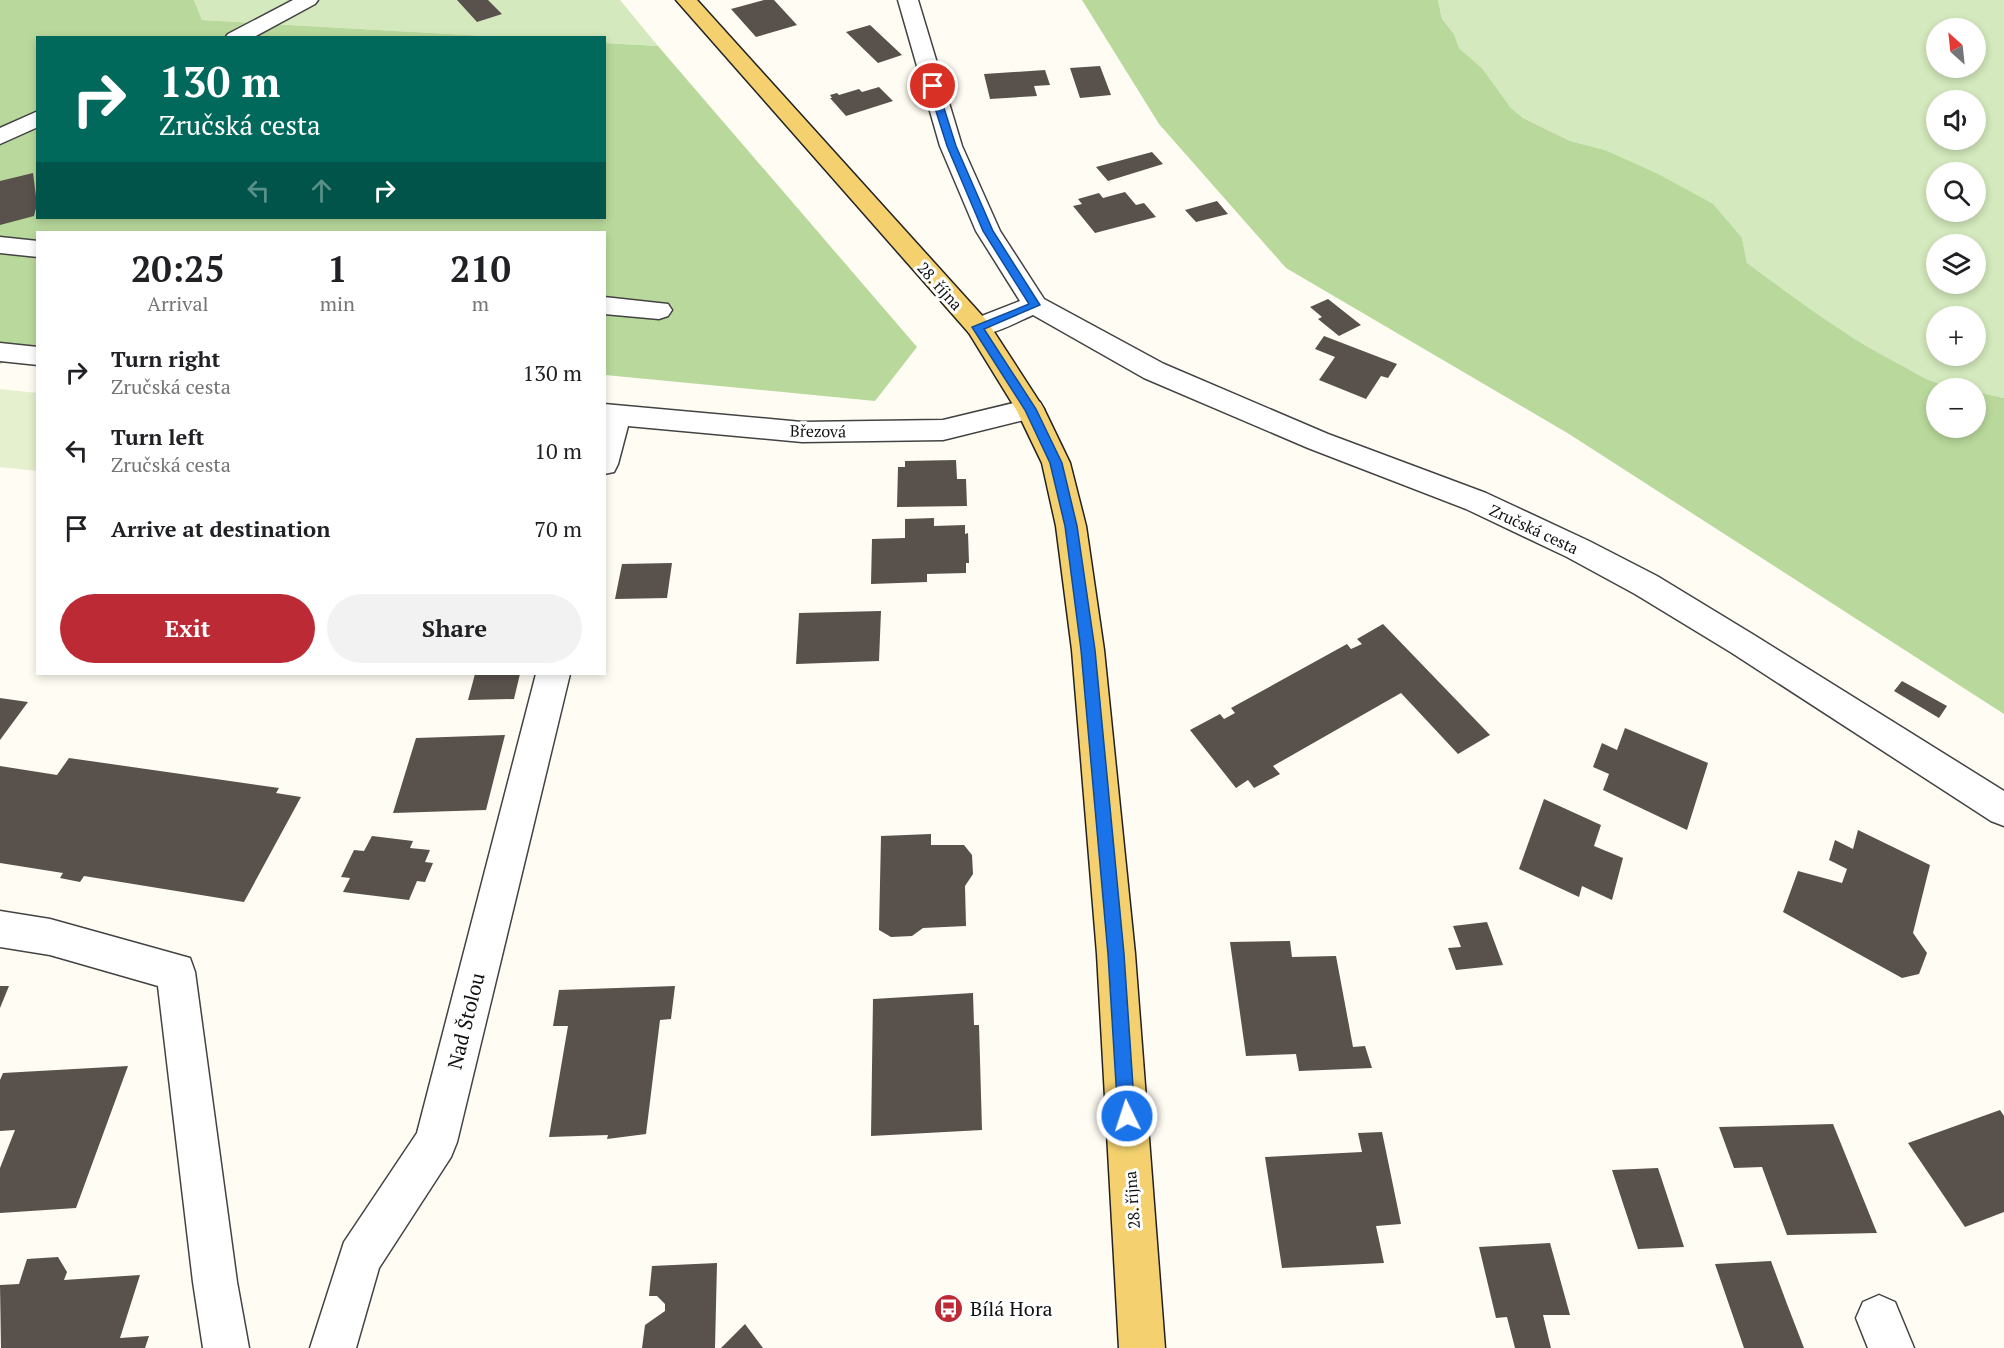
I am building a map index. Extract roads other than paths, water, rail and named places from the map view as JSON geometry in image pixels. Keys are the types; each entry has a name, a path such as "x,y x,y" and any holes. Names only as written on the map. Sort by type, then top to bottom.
{"main road":[{"name":"28. října","path":"686,0 978,327 1030,409 1056,463 1066,505 1088,650 1116,954 1142,1348"}],"street":[{"path":"239,36 308,0"},
{"name":"Zručská cesta","path":"908,0 951,146 988,231 1035,305 1154,371 1318,441 1476,501 1578,549 1646,585 1733,638 2004,810"},
{"path":"0,137 36,119"},
{"path":"0,245 36,249"},
{"path":"606,305 659,310"},
{"path":"978,327 1035,305"},
{"path":"0,352 36,356"},
{"name":"Březová","path":"610,415 802,432 943,430 1030,409"},
{"path":"606,448 610,415"},
{"name":"Nad Štolou","path":"333,1348 360,1258 436,1142 552,675"},
{"path":"0,929 50,936 176,972 215,1282 226,1348"}],"place":[{"name":"Bílá Hora","path":"949,1309"}]}
